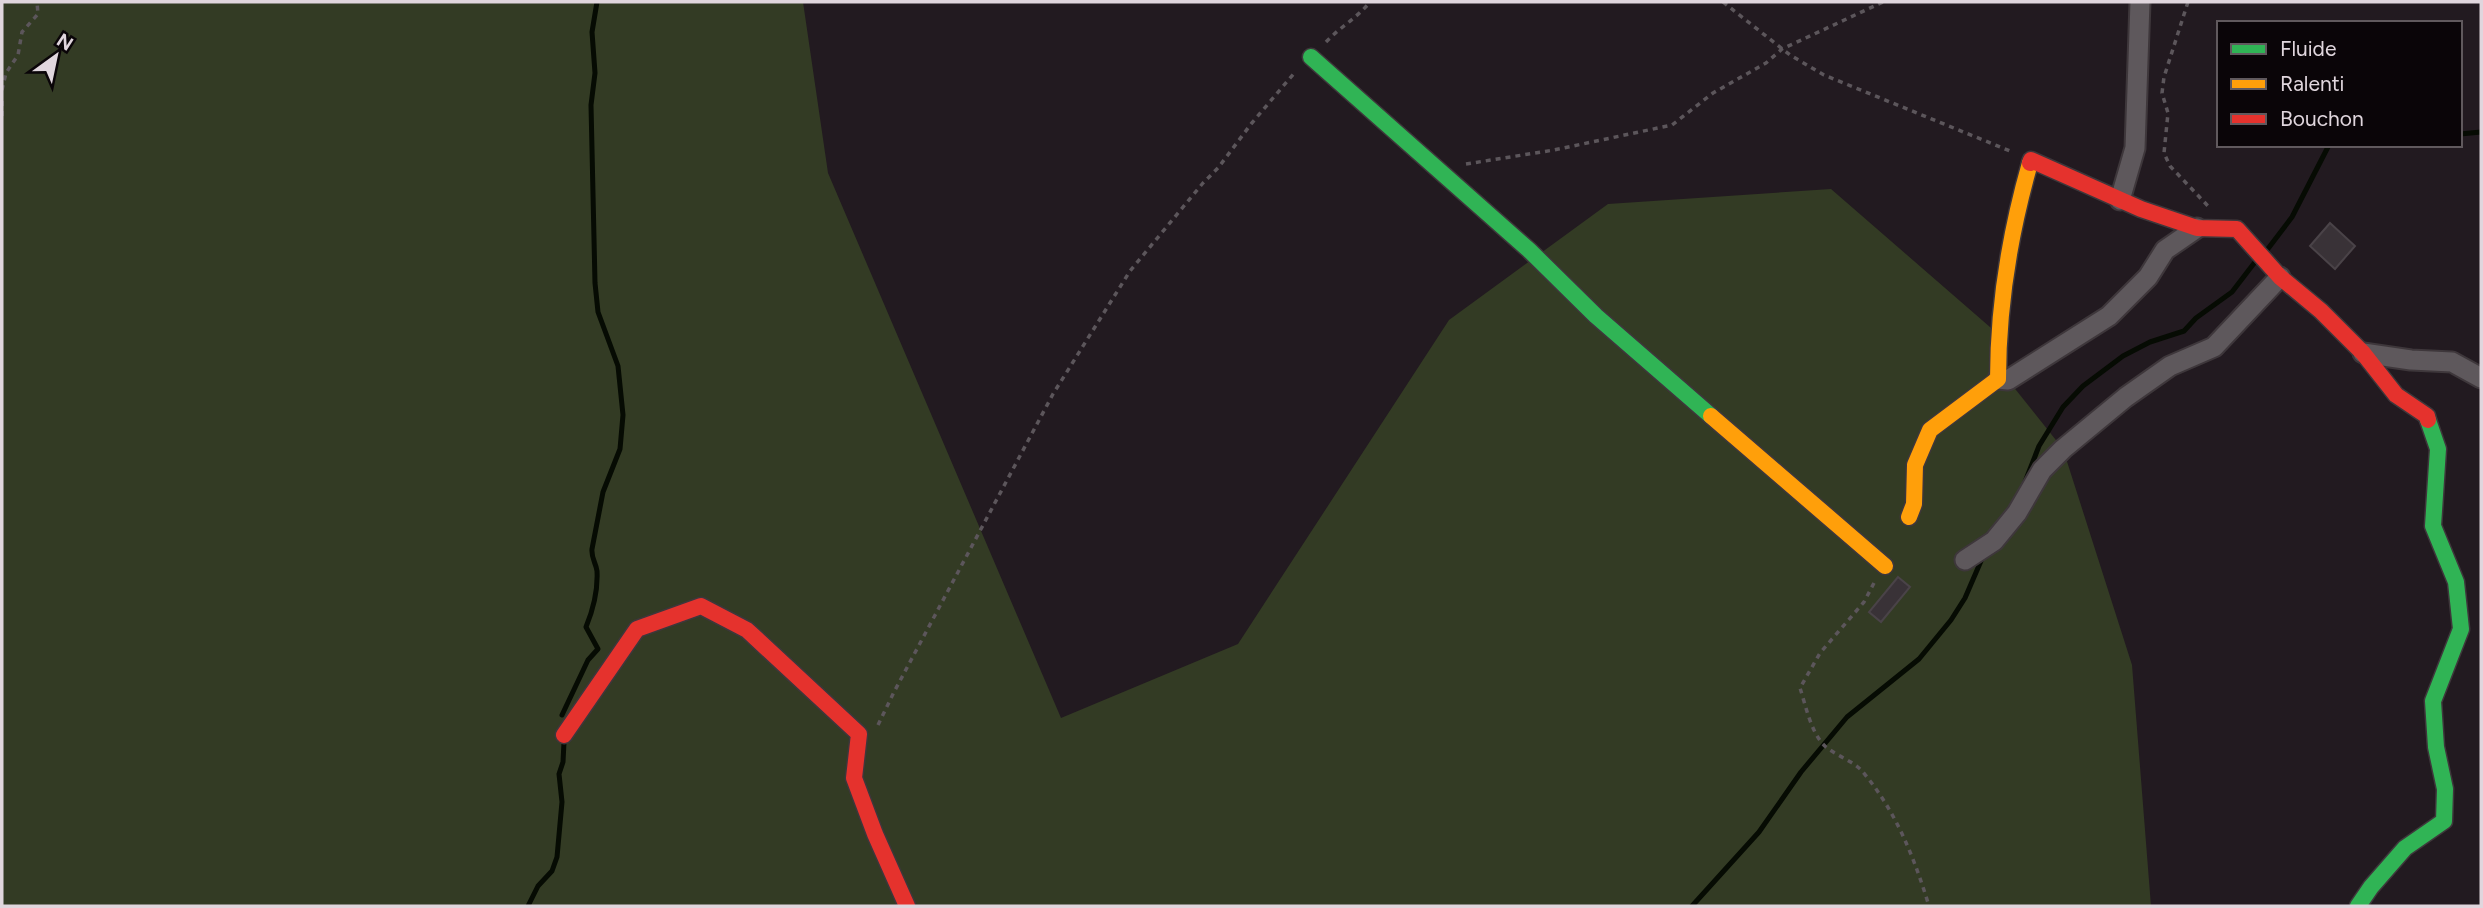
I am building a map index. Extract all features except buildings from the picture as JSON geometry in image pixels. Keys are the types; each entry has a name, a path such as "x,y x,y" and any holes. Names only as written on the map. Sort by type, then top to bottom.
{"street":[{"path":"2120,200 2135,148 2140,2"},
{"path":"1311,57 1528,250 1596,316 1885,566"},
{"path":"1998,379 1997,334 2022,192 2031,160 2141,209 2197,228 2237,229 2280,277 2321,311 2363,353 2396,395 2427,416 2438,449 2433,526 2456,583 2461,629 2433,701 2436,747 2445,789 2444,821 2405,848 2358,906"},
{"path":"1909,517 1914,504 1915,465 1930,430 1998,379 2008,380 2109,316 2148,277 2165,250 2197,228"},
{"path":"1965,560 1994,541 2017,513 2042,470 2063,449 2126,397 2170,366 2214,347 2280,277"},
{"path":"2363,353 2452,362 2481,378"},
{"path":"564,735 637,629 701,606 747,630 859,734 854,778 907,906"}],"path":[{"path":"2,90 6,73 18,55 22,32 38,14 37,2"},
{"path":"877,728 1047,405 1130,271 1218,168 1300,65 1317,54 1334,34 1359,15 1370,2"},
{"path":"1723,2 1782,49 1824,75 2031,160"},
{"path":"1436,170 1554,150 1672,125 1713,93 1766,63 1782,49 1883,2"},
{"path":"2188,2 2163,85 2162,93 2168,113 2164,153 2170,166 2211,209"},
{"path":"2,101 2,116"},
{"path":"1885,566 1864,602 1819,653 1800,688 1810,719 1824,745 1860,769 1890,809 1916,862 1929,906"}],"green space":[{"path":"2,2 803,2 828,173 1061,718 1238,644 1449,320 1608,204 1831,189 1998,334 2008,380 2063,449 2132,665 2151,906 2,906"}],"waterway":[{"path":"562,715 588,660 598,649 586,627 597,585 592,549 603,492 620,449 623,415 618,366 598,312 595,283 591,105 595,73 592,32 597,2"},
{"path":"2462,134 2481,132"},
{"path":"2267,250 2292,217 2328,147"},
{"path":"2025,482 2039,446 2063,407 2083,386 2123,356 2150,342 2184,331 2196,318 2232,292 2255,262"},
{"path":"1692,906 1759,832 1801,772 1847,717 1919,659 1965,598 1984,554"},
{"path":"528,906 538,886 552,871 557,857 562,802 559,774 564,742"}],"traffic: fast":[{"path":"1311,57 1529,250 1596,316 1711,416"},
{"path":"2358,906 2405,848 2444,821 2445,789 2436,747 2433,701 2461,629 2456,582 2433,526 2438,449 2428,420"}],"traffic: slow":[{"path":"1909,517 1914,504 1915,465 1930,430 1998,379 2000,325 2007,270 2030,163"},
{"path":"1711,416 1885,566"}],"traffic: jam":[{"path":"2030,163 2031,160 2141,209 2197,228 2237,229 2280,277 2321,311 2363,353 2396,395 2427,416 2428,420"},
{"path":"564,735 637,629 701,606 747,630 859,734 854,778 907,906"}]}
